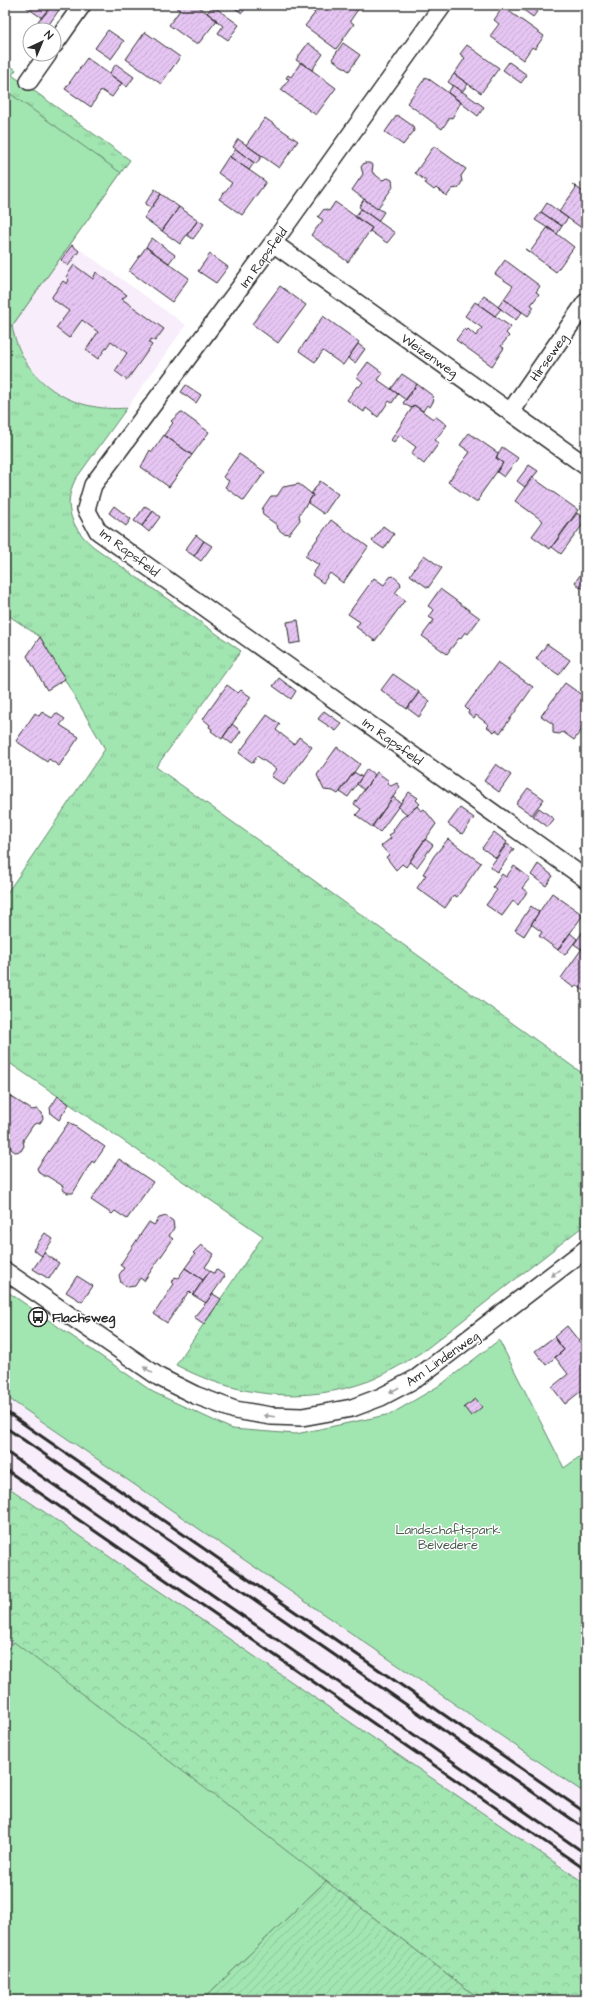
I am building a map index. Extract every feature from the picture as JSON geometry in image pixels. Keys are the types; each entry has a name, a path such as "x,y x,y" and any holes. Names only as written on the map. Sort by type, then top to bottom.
{"street":[{"path":"62,34 82,5"},
{"name":"Im Rapsfeld","path":"443,5 273,243 93,485 86,509 98,531 586,880"},
{"path":"29,81 42,62"},
{"name":"Weizenweg","path":"273,243 586,466"},
{"name":"Hirseweg","path":"510,412 586,302"},
{"name":"Am Lindenweg","path":"5,1271 159,1377 195,1395 235,1410 271,1416 302,1417 352,1408 381,1397 417,1378 586,1249"}],"shaded area":[{"path":"71,243 186,325 127,408 112,409 83,405 53,391 42,381 24,360 15,337 12,326"},
{"path":"5,1396 586,1794 586,1884 5,1485"}],"green space":[{"path":"5,62 16,70 12,75 130,160 12,326 18,346 27,363 38,378 53,390 69,399 87,405 106,408 127,408 75,480 69,499 71,517 80,533 94,547 241,651 156,767 586,1076 586,1224 425,1350 398,1367 376,1378 345,1389 295,1395 271,1394 222,1384 199,1376 176,1365 263,1236 5,1060 5,896 105,749 40,637 5,613"},
{"path":"5,90 121,173 12,326 5,320"},
{"name":"Landschaftspark Belvedere","path":"5,1290 153,1392 232,1429 296,1434 391,1414 442,1384 499,1340 564,1468 586,1452 586,1794 5,1396"},
{"path":"5,1485 586,1884 586,2000 481,2000 326,1881 202,2000 5,2000 5,1652 13,1642 5,1636"},
{"path":"14,1642 326,1881 202,2000 5,2000 5,1652"},
{"path":"326,1881 481,2000 202,2000"}],"building":[{"path":"27,5 52,5 42,18 26,7"},
{"path":"52,5 59,10 51,22 38,21"},
{"path":"177,5 196,5 217,20 199,43 194,43 169,25 180,10 176,8"},
{"path":"230,5 248,5 242,13"},
{"path":"313,5 361,5 350,21 354,24 336,49 305,26 315,13 310,9"},
{"path":"533,5 539,9 533,17 518,6"},
{"path":"213,6 239,25 228,40 218,33 223,26 207,13"},
{"path":"503,7 544,36 535,49 532,47 523,60 490,36 499,24 494,20"},
{"path":"108,30 124,41 111,59 95,48"},
{"path":"145,32 180,57 161,84 126,59"},
{"path":"308,43 323,54 312,70 296,60"},
{"path":"343,43 360,55 349,71 332,59"},
{"path":"467,45 499,68 481,93 454,74 465,58 460,54"},
{"path":"87,58 122,83 112,97 101,90 91,107 65,89"},
{"path":"301,62 336,88 316,115 281,90 289,79 286,78 288,75 291,77"},
{"path":"509,62 527,75 521,83 503,70"},
{"path":"116,64 134,77 127,87 109,74"},
{"path":"454,74 468,84 462,92 448,82"},
{"path":"426,77 461,102 452,118 450,117 442,129 407,103"},
{"path":"453,85 484,107 478,116 448,93"},
{"path":"397,115 413,126 414,131 403,145 385,132"},
{"path":"265,118 298,141 279,168 246,145"},
{"path":"238,139 262,156 256,164 233,147"},
{"path":"434,146 466,169 461,176 462,182 458,188 452,189 447,196 436,188 434,190 425,183 426,181 415,173"},
{"path":"236,149 254,163 249,170 230,157"},
{"path":"229,156 266,182 242,215 219,199 232,183 218,173"},
{"path":"364,163 373,165 372,172 382,180 388,178 392,180 393,187 377,209 352,190 363,174 361,167"},
{"path":"572,184 586,194 586,231 559,212 576,188"},
{"path":"155,189 161,194 151,208 145,204"},
{"path":"161,194 179,207 162,231 144,218"},
{"path":"364,199 384,212 378,221 359,207"},
{"path":"335,202 372,228 348,262 311,235 323,220 318,217 324,209 329,211"},
{"path":"547,203 568,218 562,226 541,212"},
{"path":"179,207 198,220 180,244 162,231"},
{"path":"361,209 395,233 387,243 370,231 372,228 355,217"},
{"path":"541,212 562,226 557,234 535,220"},
{"path":"198,220 204,224 193,239 187,235"},
{"path":"548,227 574,247 556,272 525,249 530,252"},
{"path":"152,238 175,255 169,263 146,247"},
{"path":"72,245 79,251 68,266 61,260"},
{"path":"146,247 189,278 172,302 129,271"},
{"path":"210,254 228,267 216,283 198,271"},
{"path":"505,260 540,286 536,292 539,294 531,305 534,307 528,316 504,299 513,286 495,274"},
{"path":"74,265 93,279 96,272 127,295 122,299 164,329 155,341 151,339 149,343 152,345 127,380 115,371 127,353 111,341 98,359 86,350 98,332 82,320 69,338 56,328 69,311 51,298 63,281 67,284 69,280 66,277"},
{"path":"280,286 306,305 278,343 252,324"},
{"path":"484,296 501,309 495,316 478,304"},
{"path":"504,299 522,312 516,320 498,307"},
{"path":"475,302 511,327 506,333 509,336 501,346 504,348 492,366 456,340 464,329 466,331 468,329 476,336 482,328 465,316"},
{"path":"323,316 359,342 343,365 323,351 315,362 299,351"},
{"path":"358,344 365,349 355,363 348,358"},
{"path":"586,347 586,356 582,353"},
{"path":"368,362 383,373 378,380 398,394 392,403 389,401 378,417 366,408 364,412 347,400 357,386 359,387 363,382 357,377"},
{"path":"402,374 417,384 406,400 391,389"},
{"path":"417,384 433,396 432,398 434,400 430,407 427,405 423,411 414,405 411,408 403,403"},
{"path":"186,385 201,395 196,403 181,392"},
{"path":"586,403 586,413 581,410"},
{"path":"414,405 433,419 435,416 447,425 435,440 439,443 424,464 411,454 416,447 400,435 394,442 391,440"},
{"path":"181,412 209,432 192,455 164,435 173,423 171,421"},
{"path":"469,433 498,453 496,458 503,463 481,494 478,501 474,501 448,482 470,452 460,445"},
{"path":"164,435 192,455 169,487 141,467 150,450 152,452"},
{"path":"502,447 518,458 504,477 497,472 503,463 496,458"},
{"path":"239,454 265,472 244,501 225,487 229,481 223,477"},
{"path":"529,465 538,471 525,487 517,481"},
{"path":"532,477 578,510 550,549 532,536 543,521 515,501"},
{"path":"320,481 338,494 324,514 308,503 313,495 311,494"},
{"path":"299,484 313,495 299,515 300,520 289,534 283,533 278,529 277,525 263,515 262,509 271,496 277,496 283,487"},
{"path":"114,506 131,519 126,526 109,513"},
{"path":"145,506 153,511 142,526 134,521"},
{"path":"153,511 160,517 149,532 142,526"},
{"path":"577,513 586,520 561,554 552,547"},
{"path":"331,520 368,547 343,583 330,573 323,583 312,575 319,565 305,556"},
{"path":"383,526 394,534 384,549 372,541"},
{"path":"196,535 204,541 194,556 185,550"},
{"path":"204,541 212,546 201,561 194,556"},
{"path":"424,555 442,568 428,588 410,575"},
{"path":"586,567 586,590 581,587 580,588 575,582"},
{"path":"393,576 400,582 401,585 395,593 405,600 375,641 356,627 360,622 348,614 374,578 384,585 390,577"},
{"path":"440,589 480,618 468,634 465,632 460,639 459,638 447,654 422,636 434,620 429,617 434,610 428,606"},
{"path":"298,620 301,642 290,644 287,622"},
{"path":"40,637 65,679 47,690 27,656"},
{"path":"547,644 570,660 559,675 536,659"},
{"path":"498,662 533,687 500,733 496,730 494,732 487,727 489,725 476,715 474,718 468,713 469,711 465,707"},
{"path":"393,674 419,692 407,709 381,690"},
{"path":"279,678 296,691 291,699 273,686"},
{"path":"565,683 586,698 586,724 574,740 563,732 559,734 553,733 553,724 541,716"},
{"path":"227,685 238,693 241,690 251,697 222,739 211,731 212,729 209,727 210,725 203,719"},
{"path":"419,693 430,701 419,717 407,708"},
{"path":"324,711 342,724 336,731 318,719"},
{"path":"42,712 52,718 56,713 65,719 60,725 79,737 59,766 49,759 47,762 16,741 35,713 39,716"},
{"path":"267,715 280,724 276,730 294,744 299,737 312,747 284,785 271,776 276,769 257,756 253,763 239,753"},
{"path":"232,724 241,731 232,744 223,737"},
{"path":"337,747 360,764 338,794 333,791 324,790 317,775"},
{"path":"496,764 511,775 499,792 484,781"},
{"path":"367,769 375,775 364,790 357,784"},
{"path":"354,772 362,777 348,797 340,792"},
{"path":"377,772 389,781 387,783 391,786 397,783 400,787 372,827 356,815 361,809 354,804"},
{"path":"528,788 544,799 532,815 516,804"},
{"path":"409,792 418,798 416,800 420,804 407,814 398,807"},
{"path":"393,797 401,803 380,832 372,826"},
{"path":"417,806 421,811 424,809 436,824 406,867 402,864 396,870 386,857 389,855 381,846 391,838 389,835 394,832 393,830 401,819"},
{"path":"460,808 474,818 462,834 448,824"},
{"path":"539,808 554,819 548,827 533,816"},
{"path":"494,832 507,842 496,858 482,848"},
{"path":"425,839 433,845 417,867 409,862"},
{"path":"448,839 481,863 457,897 454,895 445,908 417,888 426,875 423,874 434,856"},
{"path":"585,841 586,842 586,854 579,849"},
{"path":"507,844 514,849 498,872 490,867"},
{"path":"538,864 553,876 546,886 531,875"},
{"path":"514,866 530,878 522,888 527,892 518,905 513,901 502,916 486,905 497,890 493,887 502,874 506,877"},
{"path":"552,893 583,915 558,950 539,936 542,932 531,924"},
{"path":"531,906 539,912 524,936 515,930"},
{"path":"586,927 586,943 581,949 574,944"},
{"path":"570,933 577,939 565,955 558,950"},
{"path":"586,943 586,992 576,985 574,988 561,978"},
{"path":"5,1087 9,1091 10,1096 32,1110 37,1109 42,1113 43,1119 40,1123 34,1124 23,1140 24,1146 21,1151 15,1152 11,1149 10,1143 5,1140"},
{"path":"58,1096 69,1104 59,1120 51,1114 50,1108"},
{"path":"69,1122 105,1147 94,1163 92,1161 73,1193 68,1193 63,1190 63,1186 39,1173 37,1168"},
{"path":"119,1159 153,1182 127,1219 115,1211 112,1214 91,1200"},
{"path":"166,1216 173,1221 174,1228 169,1236 173,1239 144,1281 140,1278 135,1286 128,1287 121,1283 119,1275 124,1268 120,1265 149,1222 154,1225 159,1218"},
{"path":"5,1226 9,1229 5,1235"},
{"path":"45,1233 53,1239 42,1256 33,1250"},
{"path":"201,1245 214,1254 205,1267 210,1271 203,1280 185,1268 195,1254 193,1253"},
{"path":"44,1253 59,1263 49,1279 33,1269"},
{"path":"185,1268 203,1280 193,1295 189,1291 167,1323 154,1314 174,1284 172,1282 175,1277 178,1278"},
{"path":"216,1269 225,1276 206,1303 193,1295 210,1271 214,1273"},
{"path":"77,1276 93,1286 82,1302 66,1292"},
{"path":"213,1294 221,1299 204,1324 194,1317"},
{"path":"567,1326 586,1350 586,1387 565,1404 552,1387 568,1374 555,1357 564,1350 554,1337"},
{"path":"554,1337 564,1350 546,1365 535,1351"},
{"path":"476,1399 482,1407 471,1416 464,1407"}],"railway":[{"path":"5,1411 586,1813"},
{"path":"5,1427 586,1829"},
{"path":"5,1451 586,1854"},
{"path":"5,1469 586,1870"}],"place":[{"name":"Flachsweg","path":"38,1317"}]}
